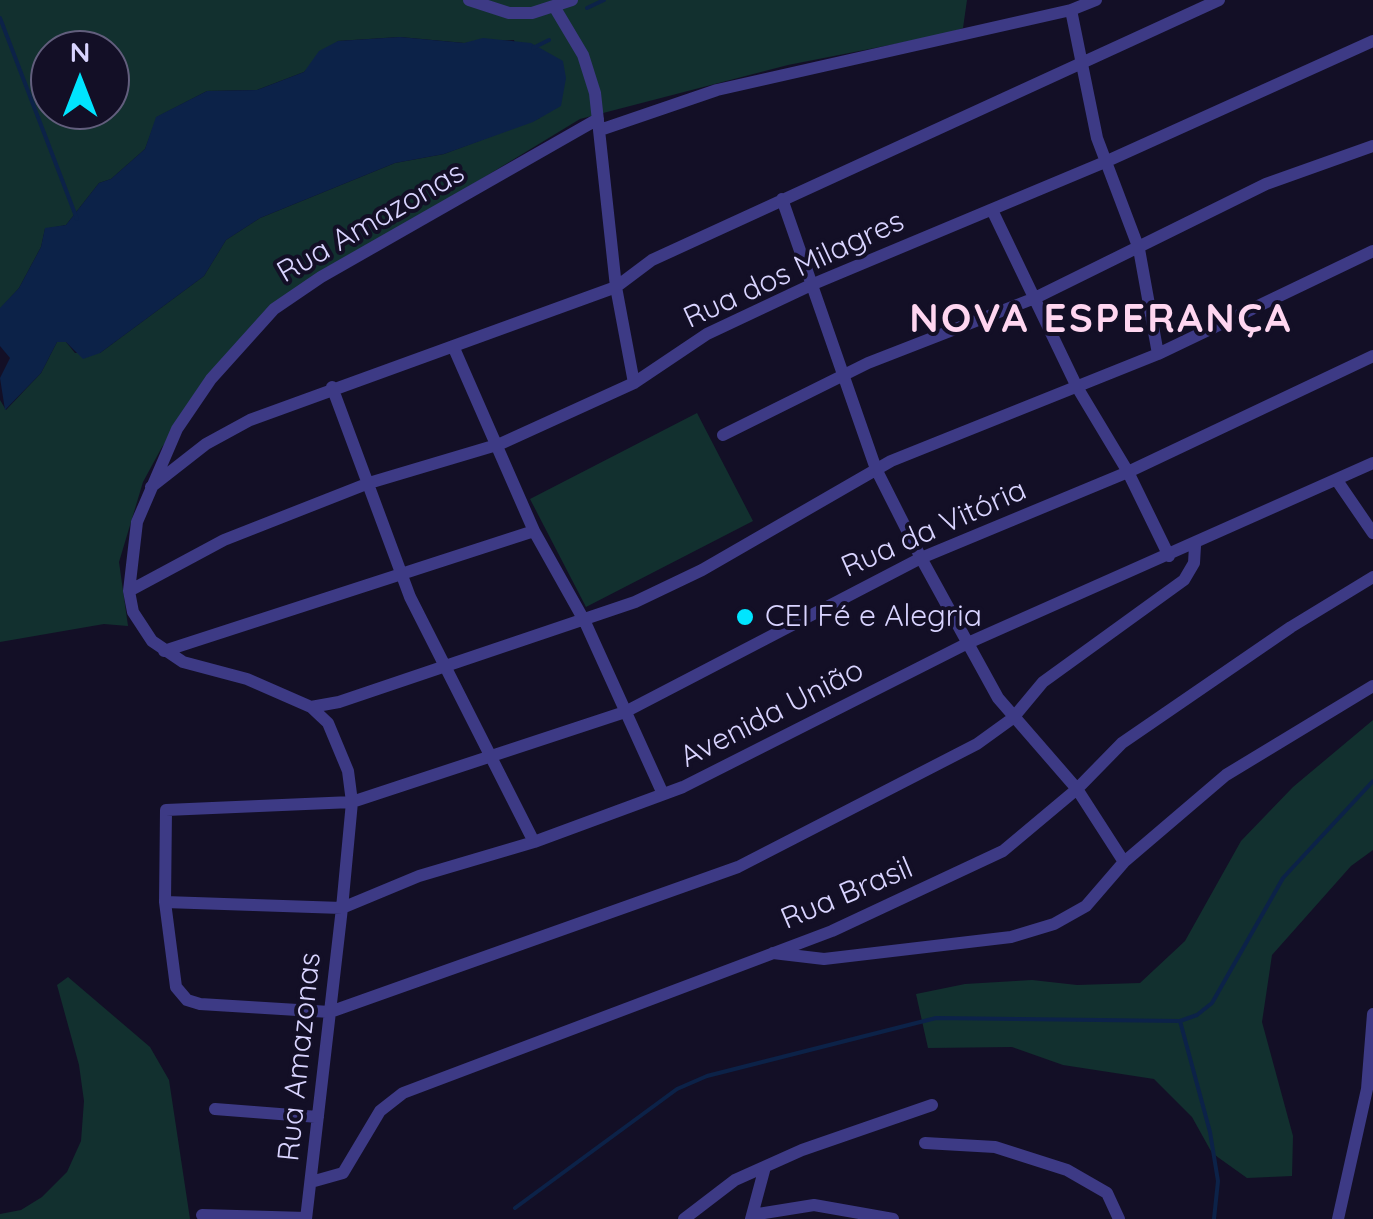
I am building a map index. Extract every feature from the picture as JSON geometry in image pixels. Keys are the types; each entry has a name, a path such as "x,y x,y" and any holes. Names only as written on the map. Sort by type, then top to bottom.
{"street":[{"path":"469,0 509,13 555,8 572,0"},
{"name":"Rua Amazonas","path":"128,591 132,545 149,489 177,428 211,379 274,310 310,283 599,124 717,90 1071,10 1096,0"},
{"path":"149,489 226,431 332,386 616,287 652,260 1219,0"},
{"path":"555,8 583,55 599,124 616,287 634,382"},
{"path":"1071,10 1104,162 1139,249 1158,354"},
{"name":"Rua dos Milagres","path":"128,591 198,551 369,483 500,444 634,382 707,334 811,284 1104,162 1373,41"},
{"path":"723,435 842,375 1035,298 1266,184 1373,146"},
{"path":"782,199 876,469 920,558 1013,718 1077,789 1124,862"},
{"path":"992,210 1078,387 1128,472 1169,556"},
{"path":"128,591 141,626 164,651 183,662 247,679 311,707 340,702 585,622 667,588 876,469 1158,354 1373,251"},
{"path":"454,346 500,444 534,531 585,622 664,794"},
{"name":"Rua da Vitória","path":"165,902 166,810 352,802 625,712 920,558 1128,472 1373,356"},
{"path":"332,386 401,576 534,842"},
{"name":"Avenida União","path":"165,902 342,908 419,876 534,842 664,794 968,643 1195,546 1373,464"},
{"path":"1338,482 1373,534"},
{"path":"164,651 534,531"},
{"path":"165,902 176,987 187,1000 330,1012 711,879 959,755 1013,718 1043,682 1184,580 1194,562 1195,546"},
{"name":"Rua Brasil","path":"311,1182 342,1173 380,1111 403,1093 773,952 985,861 1021,839 1122,743 1291,627 1373,577"},
{"path":"773,952 824,960 1032,932 1086,906 1124,862 1242,763 1373,686"},
{"name":"Rua Amazonas","path":"306,1218 352,802 340,748 328,723 311,707"},
{"path":"1338,1219 1367,1089 1373,1014"},
{"path":"684,1219 714,1193 766,1166 932,1105"},
{"path":"215,1109 318,1117"},
{"path":"925,1143 995,1148 1067,1170 1107,1193 1118,1219"},
{"path":"766,1166 751,1217 814,1205 893,1219"},
{"path":"202,1214 306,1218"}],"green space":[{"path":"0,0 967,0 963,28 946,34 788,65 580,119 282,300 162,447 143,482 119,562 128,626 104,624 0,642 0,400 6,410 41,373 57,342 66,342 75,353 100,353 204,276 226,240 260,218 395,163 444,154 540,118 514,40 464,43 400,37 338,41 304,72 257,90 207,91 157,117 145,149 111,179 99,183 66,225 45,229 41,247 19,288 0,309"},
{"path":"697,413 753,521 586,607 530,499"},
{"path":"1373,720 1373,850 1351,866 1272,955 1262,1022 1293,1136 1292,1176 1247,1178 1212,1153 1192,1117 1154,1079 1063,1065 1012,1047 928,1048 916,994 965,984 1032,980 1077,985 1140,983 1185,941 1241,841 1293,787"},
{"path":"68,977 150,1047 169,1080 190,1219 0,1219 0,1214 21,1210 42,1197 67,1172 81,1141 84,1101 79,1065 57,985"}],"water":[{"path":"400,37 464,43 483,38 531,43 563,61 566,78 561,106 533,122 444,154 395,163 260,218 226,240 204,276 100,353 83,359 66,342 57,342 41,373 5,410 0,378 10,358 0,346 0,308 19,288 41,247 45,228 66,225 99,183 111,179 145,149 156,117 207,91 257,90 304,72 319,51 338,41"}],"waterway":[{"path":"587,8 604,0"},
{"path":"0,18 77,219"},
{"path":"533,48 549,40"},
{"path":"515,1208 677,1089 707,1076 936,1018 1180,1021 1197,1015 1212,1003 1283,878 1373,781"},
{"path":"1180,1021 1210,1132 1218,1181 1214,1219"}],"place":[{"name":"CEI Fé e Alegria","path":"745,617"}],"district":[{"name":"NOVA ESPERANÇA","path":"1101,320"}]}
